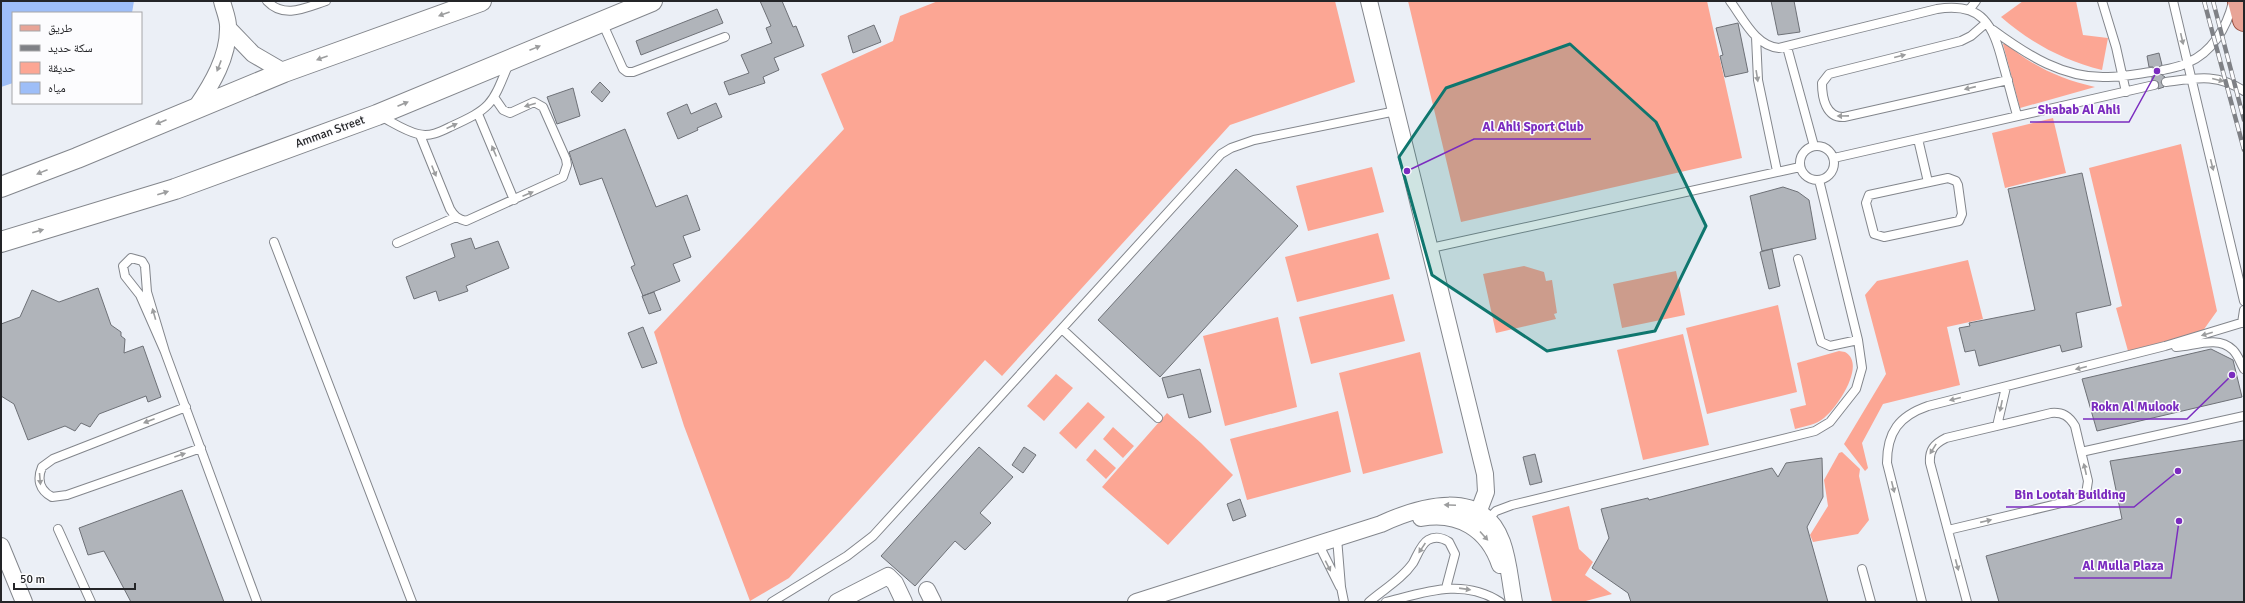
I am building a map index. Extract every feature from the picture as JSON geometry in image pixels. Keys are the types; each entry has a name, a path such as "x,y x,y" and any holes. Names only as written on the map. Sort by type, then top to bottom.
{"main road":[{"path":"2239,1 2244,20"}],"street":[{"path":"197,106 215,77 226,45 228,28 222,1"},
{"path":"1,187 77,158 197,106 284,72 481,1"},
{"name":"Amman Street","path":"1,242 175,189 377,114 652,1"},
{"path":"1369,1 1431,248 1485,474 1486,492 1482,516"},
{"path":"228,28 253,54 284,72"},
{"path":"1136,602 1318,543 1382,524 1410,512 1439,505 1464,507 1482,516 1501,540 1509,567 1509,600"},
{"path":"1382,524 1440,516 1462,520 1471,525 1480,532 1493,548 1509,600"},
{"path":"1,546 24,602"},
{"path":"837,602 888,576 895,583 904,602"}],"lane":[{"path":"267,1 276,10 288,12 313,3 326,1"},
{"path":"1730,1 1756,37 1771,48 1788,47 1937,9 1948,8 1969,10 1986,22 1993,30 2038,60 2064,71 2089,76 2122,76 2151,72"},
{"path":"1969,10 1976,1"},
{"path":"2102,1 2126,92"},
{"path":"2173,1 2244,301"},
{"path":"2163,70 2188,63 2199,56 2219,36 2226,24 2233,1"},
{"path":"602,22 623,69 627,72 633,72 725,36"},
{"path":"1986,22 1971,36 1961,41 1829,74 1822,83 1826,107 1832,114 1844,117 2008,80"},
{"path":"1993,30 2017,115"},
{"path":"1756,37 1758,80 1777,171"},
{"path":"1788,47 1814,146"},
{"path":"377,114 420,135 436,134 478,114 494,97 510,59"},
{"path":"2166,82 2191,77 2218,79 2244,91"},
{"path":"1834,158 2017,115 2154,85"},
{"path":"420,135 450,209 456,218 466,221 563,178 567,165 541,105 530,103 510,113 503,110 494,97"},
{"path":"772,602 847,556 873,536 1213,162 1226,151 1254,140 1396,111"},
{"path":"478,114 514,200"},
{"path":"1918,139 1928,182"},
{"path":"1814,146 1822,146 1829,151 1834,158 1832,173 1819,180 1807,177 1800,167 1802,153 1814,146"},
{"path":"1431,248 1800,167"},
{"path":"1948,178 1956,181 1962,214 1959,221 1884,237 1874,234 1866,203 1867,197 1928,182 1948,178"},
{"path":"1482,516 1512,505 1820,429 1834,418 1859,382 1862,368 1858,340 1819,180"},
{"path":"397,243 456,218"},
{"path":"274,242 412,602"},
{"path":"165,352 147,292 145,266 142,261 131,258 126,261 123,271 140,295 165,352 258,602"},
{"path":"1798,259 1821,342 1830,346 1858,340"},
{"path":"1922,602 1887,463 1887,448 1892,433 1901,420 1913,411 2165,346 2243,323 2244,310"},
{"path":"1062,329 1158,418"},
{"path":"2165,346 2219,343 2232,349 2244,369"},
{"path":"1997,426 2006,387"},
{"path":"186,407 47,462 39,474 41,488 47,494 59,497 201,448"},
{"path":"1948,530 2080,498 2088,488 2075,426 2066,414 2051,413 1946,438 1939,442 1930,454 1930,464 1967,602"},
{"path":"2081,452 2244,416"},
{"path":"58,529 91,602"},
{"path":"1336,538 1344,602"},
{"path":"1369,602 1402,576 1424,544 1428,540 1435,538 1449,542 1455,554 1446,588"},
{"path":"1318,543 1341,587"},
{"path":"1862,569 1871,602"},
{"path":"1386,602 1446,588 1478,591 1509,600"}],"highlighted area":[{"path":"1570,44 1656,122 1706,226 1655,331 1547,351 1432,275 1399,157 1446,88"}],"green space":[{"path":"938,1 1335,1 1355,82 1230,125 1002,376 985,360 789,578 750,601 684,426 654,332 844,129 821,74 893,41 900,16"},
{"path":"1408,1 1707,1 1742,158 1461,222"},
{"path":"2023,1 2076,1 2083,35 2108,38 2102,70 2074,61 2048,50 2024,35 2001,17"},
{"path":"2005,43 2047,71 2082,84 2095,87 2020,108 2003,44"},
{"path":"2053,118 2066,173 2005,188 1992,133"},
{"path":"2181,144 2217,311 2202,332 2128,351 2116,308 2122,306 2089,168"},
{"path":"1372,167 1384,212 1308,231 1296,186"},
{"path":"1378,233 1390,279 1297,302 1285,257"},
{"path":"1968,260 1983,319 1947,327 1960,385 1883,404 1862,443 1868,468 1865,471 1844,444 1886,374 1865,295 1877,281"},
{"path":"1524,266 1544,272 1546,281 1552,280 1557,313 1554,314 1556,319 1496,333 1483,274"},
{"path":"1676,271 1685,315 1622,328 1613,284"},
{"path":"1393,294 1405,341 1311,364 1299,317"},
{"path":"1778,305 1797,392 1707,414 1686,328"},
{"path":"1278,317 1297,407 1225,426 1203,336"},
{"path":"1683,334 1709,445 1643,460 1617,350"},
{"path":"1839,351 1845,352 1851,358 1853,366 1848,386 1830,413 1818,422 1795,429 1790,409 1806,405 1797,363"},
{"path":"1420,352 1443,453 1363,474 1339,373"},
{"path":"1056,374 1073,388 1044,421 1027,406"},
{"path":"1088,402 1105,417 1076,449 1059,433"},
{"path":"1338,411 1351,472 1247,500 1230,439"},
{"path":"1167,413 1201,443 1233,475 1168,545 1102,487"},
{"path":"1113,427 1134,446 1123,458 1103,439"},
{"path":"1095,449 1116,468 1106,479 1086,460"},
{"path":"1842,452 1860,469 1859,476 1869,520 1858,534 1813,542 1810,535 1828,506 1824,480 1839,453"},
{"path":"1569,506 1579,549 1593,562 1585,575 1612,594 1582,602 1552,602 1532,516"}],"water":[{"path":"1,1 134,1 132,12 12,12 12,83 1,87"}],"building":[{"path":"760,1 782,1 793,27 796,26 804,46 774,58 779,70 763,77 765,83 729,95 724,82 749,73 741,55 772,43 766,28 771,26"},
{"path":"1771,1 1794,1 1800,32 1778,35"},
{"path":"717,9 723,23 641,55 636,41"},
{"path":"1738,23 1748,72 1725,77 1720,56 1723,55 1716,28"},
{"path":"874,25 881,42 853,53 848,36"},
{"path":"2159,53 2162,65 2158,68 2158,72 2165,77 2161,82 2164,87 2158,89 2158,82 2152,80 2152,77 2156,74 2156,71 2153,67 2149,67 2147,56"},
{"path":"600,82 610,92 602,102 591,92"},
{"path":"573,88 580,116 557,124 547,97"},
{"path":"716,103 722,117 697,128 698,130 678,139 667,113 687,104 691,114"},
{"path":"625,129 656,207 687,195 700,230 683,236 691,257 673,264 680,281 643,296 631,267 635,265 602,178 580,185 569,152"},
{"path":"1236,169 1298,226 1160,377 1098,320"},
{"path":"2082,173 2111,305 2076,313 2082,347 2062,352 2060,345 1979,366 1975,350 1965,352 1959,328 1970,326 1969,323 2035,310 2008,189"},
{"path":"1783,187 1798,192 1809,200 1816,239 1762,251 1750,196"},
{"path":"471,238 475,249 498,241 509,268 466,286 468,291 439,301 436,291 414,299 406,277 455,257 451,244"},
{"path":"1772,249 1780,286 1769,289 1760,252"},
{"path":"98,288 111,325 121,332 121,336 125,339 124,353 143,346 161,397 148,402 146,396 99,414 90,427 81,423 75,431 65,426 28,440 14,404 1,396 1,324 20,317 32,290 59,302"},
{"path":"654,292 661,310 649,314 642,296"},
{"path":"643,327 657,363 642,368 628,333"},
{"path":"2211,349 2233,360 2242,397 2097,431 2082,379"},
{"path":"1200,369 1211,412 1189,418 1183,394 1168,398 1162,378"},
{"path":"2244,440 2244,602 1999,602 1986,556 2122,519 2110,461"},
{"path":"979,447 1013,477 980,513 991,523 965,550 955,541 915,586 881,556"},
{"path":"1024,447 1036,455 1023,473 1012,465"},
{"path":"1535,454 1542,482 1530,485 1523,457"},
{"path":"1822,458 1823,497 1807,527 1828,602 1631,602 1628,593 1592,568 1609,538 1601,509 1648,498 1649,500 1772,468 1778,477 1786,463"},
{"path":"182,490 224,602 131,602 104,551 88,555 79,528"},
{"path":"1240,499 1246,516 1233,521 1227,504"}],"railway":[{"path":"2204,1 2244,150"},
{"path":"2213,1 2244,120"}],"place":[{"name":"Shabab Al Ahli","path":"2157,71"},
{"name":"Al Ahli Sport Club","path":"1407,171"},
{"name":"Rokn Al Mulook","path":"2232,375"},
{"name":"Bin Lootah Building","path":"2178,471"},
{"name":"Al Mulla Plaza","path":"2179,521"}]}
